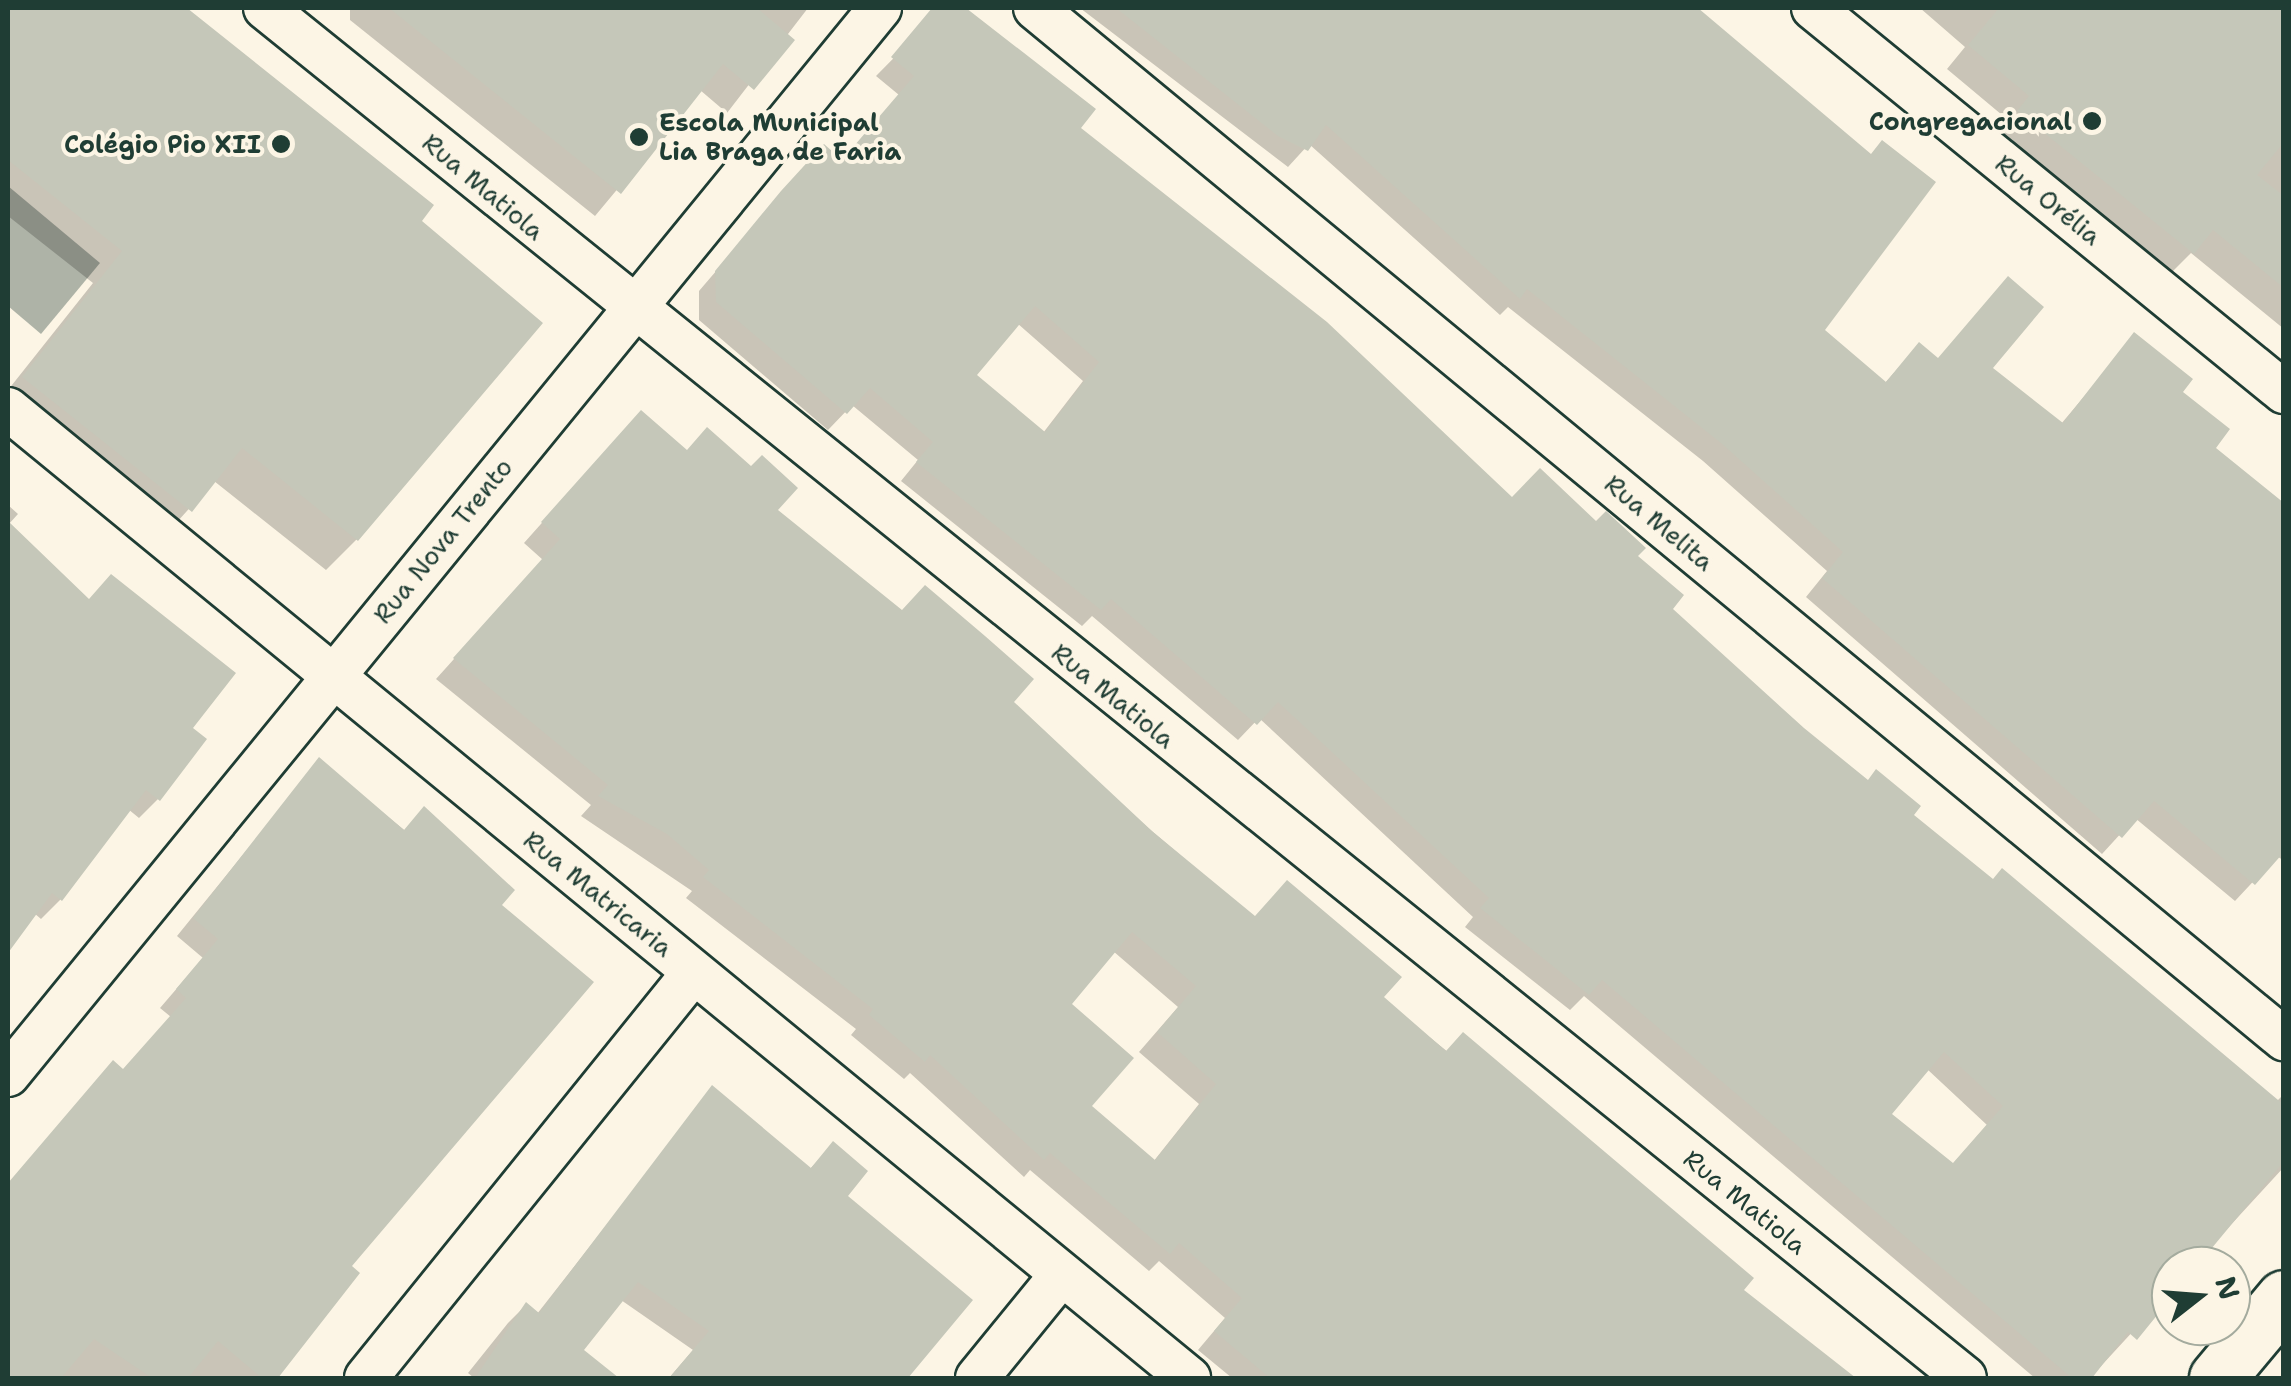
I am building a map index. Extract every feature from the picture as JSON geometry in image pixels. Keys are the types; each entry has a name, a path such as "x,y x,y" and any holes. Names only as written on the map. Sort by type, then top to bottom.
{"main road":[{"path":"2218,1378 2284,1298"}],"street":[{"name":"Rua Matiola","path":"265,8 632,310 1965,1378"},
{"name":"Rua Nova Trento","path":"8,1075 880,8"},
{"name":"Rua Melita","path":"1035,8 2284,1040"},
{"name":"Rua Orélia","path":"1813,8 2284,392"},
{"name":"Rua Matricaria","path":"8,409 1188,1378"},
{"path":"366,1378 694,973"},
{"path":"977,1378 1060,1276"}],"shaded area":[{"path":"8,186 100,263 41,334 8,306"}],"building":[{"path":"8,8 187,8 434,205 422,221 543,323 358,541 242,448 192,512 22,377 122,251 8,160"},
{"path":"389,8 757,8 795,40 754,90 723,64 621,194"},
{"path":"932,8 966,8 1096,109 1081,128 1327,322 1512,497 1540,468 1596,521 1606,511 1646,548 1638,556 1684,595 1673,609 1804,728 1868,780 1876,769 1921,806 1914,815 1993,879 2002,868 2284,1105 2284,1161 2214,1246 2151,1246 2151,1323 2137,1340 2128,1332 2092,1378 2072,1378 1602,980 1589,995 1480,908 1489,898 1278,702 1257,725 1111,599 1101,610 916,462 933,442 870,388 847,414 716,302 715,271 781,191 824,144 842,160 914,76 891,57","holes":["1035,306 1099,362 1045,432 977,375","1944,1052 2003,1106 1953,1163 1892,1114"]},
{"path":"1116,8 1698,8 1871,154 1882,140 1936,182 1825,330 1886,382 1919,342 1938,358 2008,276 2044,307 1993,368 2063,423 2134,332 2193,379 2183,392 2230,429 2216,448 2284,503 2284,852 2255,885 2154,801 2122,838 1822,578 1843,552 1721,443 1527,289 1520,299 1326,125 1308,151 1278,136"},
{"path":"1999,8 2284,8 2284,142 2257,175 2284,196 2284,288 2213,230 2194,254 2017,111 2029,96 1968,45"},
{"path":"641,410 687,450 707,427 751,466 762,455 798,488 778,510 902,610 925,585 985,636 1034,679 1014,702 1153,832 1255,916 1287,880 1402,977 1384,997 1446,1051 1463,1032 1754,1278 1744,1290 1856,1378 1270,1378 1214,1331 1242,1298 1179,1243 1170,1254 1050,1153 1044,1160 930,1055 925,1062 869,1015 873,1009 703,877 709,870 667,834 598,796 608,785 453,658 560,539 541,522","holes":["1132,932 1196,986 1157,1032 1216,1084 1155,1160 1092,1106 1134,1058 1072,1004"]},
{"path":"8,521 89,599 111,574 236,673 193,728 207,739 160,801 146,790 62,901 52,893 8,953"},
{"path":"319,757 404,830 424,806 515,890 502,905 594,982 352,1266 360,1273 278,1378 262,1378 218,1341 188,1378 152,1378 94,1339 61,1378 8,1378 8,1183 113,1060 123,1069 186,998 176,989 218,939 193,918"},
{"path":"712,1085 811,1168 833,1141 868,1171 848,1196 973,1300 908,1378 669,1378 709,1331 638,1282 584,1350 619,1378 475,1378 526,1302 539,1313"}],"place":[{"name":"Congregacional","path":"2092,121"},
{"name":"Escola Municipal Lia Braga de Faria","path":"639,137"},
{"name":"Colégio Pio XII","path":"281,144"}]}
